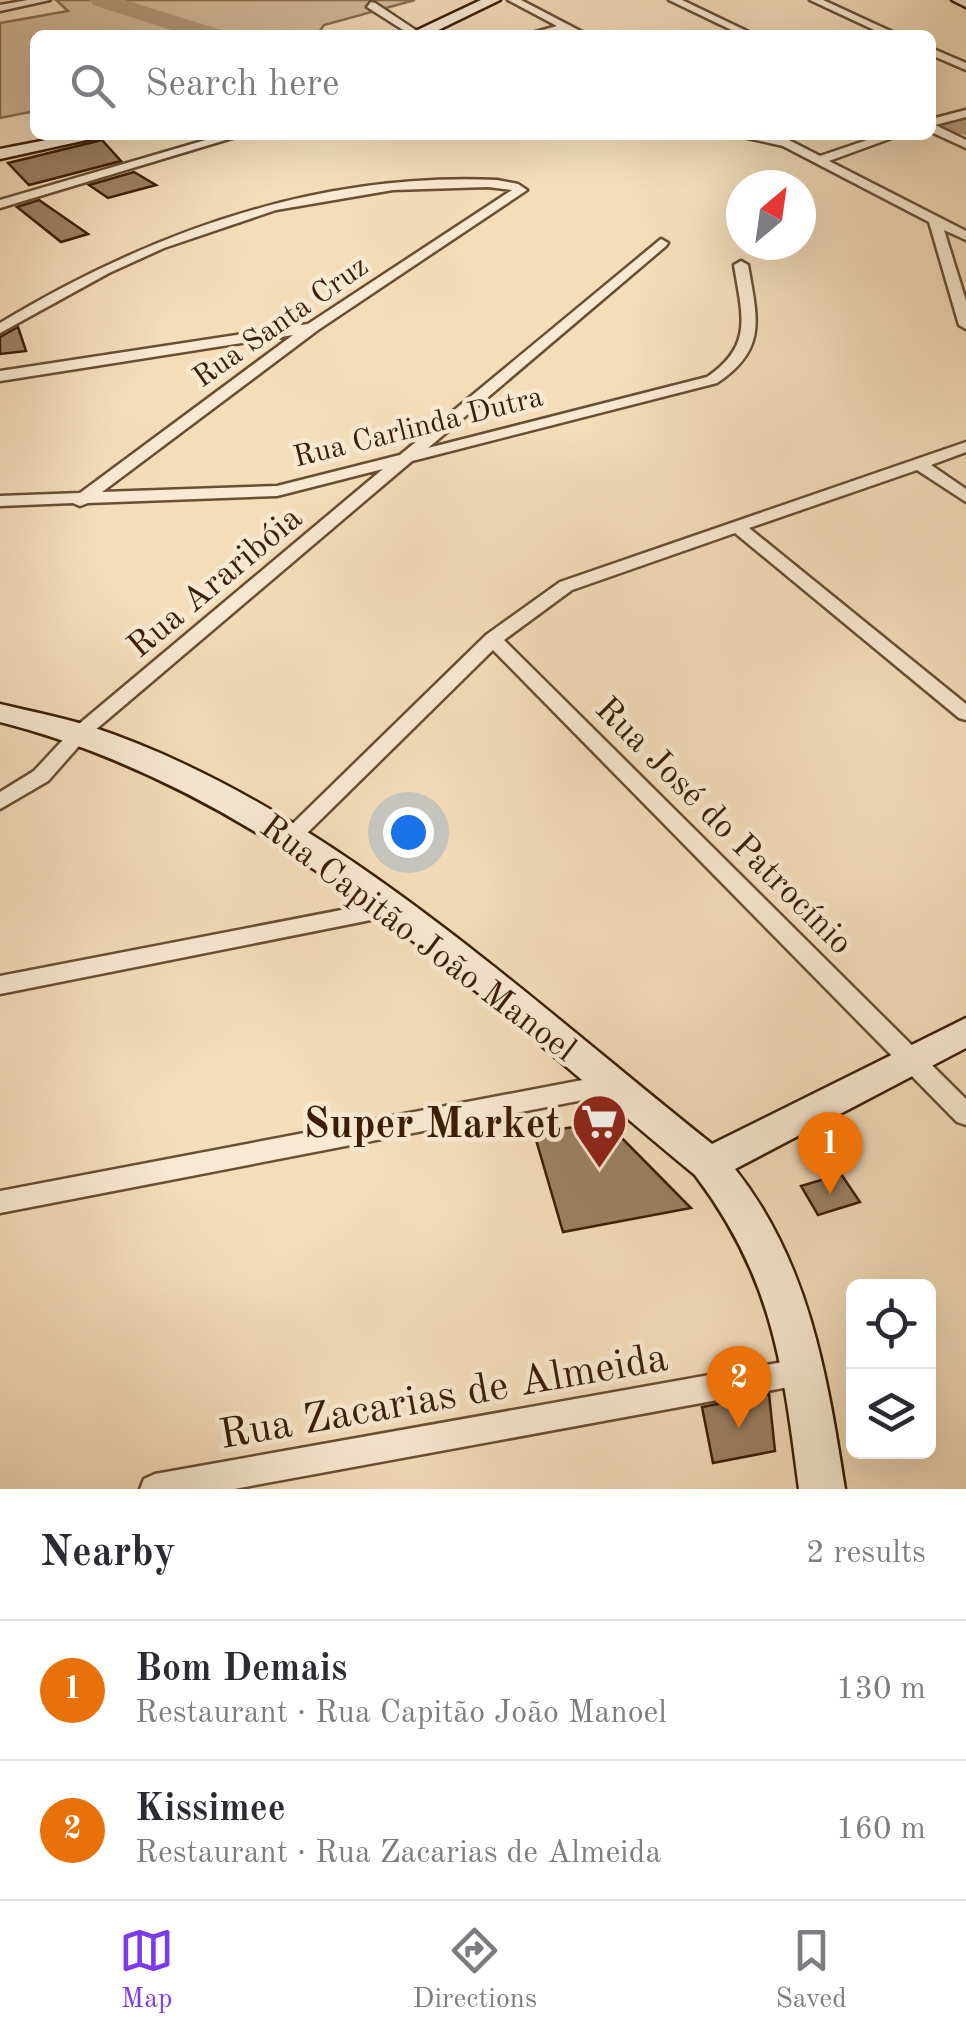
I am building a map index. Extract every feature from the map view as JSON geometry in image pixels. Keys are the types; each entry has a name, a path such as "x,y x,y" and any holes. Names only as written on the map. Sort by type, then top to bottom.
{"main road":[{"path":"428,30 493,0"},
{"path":"959,0 966,3"},
{"path":"0,154 74,140"},
{"name":"Rua Capitão João Manoel","path":"0,713 80,733 194,782 291,836 393,908 709,1164 737,1196 764,1239 784,1290 805,1371 822,1489"},
{"path":"709,1164 966,1032"}],"street":[{"path":"0,8 45,0"},
{"path":"512,0 574,30"},
{"path":"674,0 739,30"},
{"path":"816,0 883,30"},
{"path":"371,5 409,30"},
{"path":"554,30 568,27"},
{"path":"936,53 966,67"},
{"path":"936,122 966,113"},
{"path":"936,125 966,144"},
{"path":"0,204 219,140"},
{"path":"766,140 787,144"},
{"path":"779,140 966,236"},
{"path":"820,160 879,140"},
{"name":"Rua Santa Cruz","path":"0,329 107,265 240,214 394,186 503,184 520,190 313,328 80,500"},
{"path":"935,220 966,325"},
{"name":"Rua Araribóia","path":"0,802 41,776 80,733 660,243"},
{"name":"Rua Carlinda Dutra","path":"0,500 277,491 712,380 734,368 747,350 750,330 740,264"},
{"path":"0,376 313,328"},
{"path":"291,836 493,639 566,586 966,446"},
{"path":"918,463 966,496"},
{"path":"736,525 966,714"},
{"name":"Rua José do Patrocínio","path":"493,639 966,1115"},
{"path":"0,985 393,908"},
{"path":"0,1202 614,1084"},
{"name":"Rua Zacarias de Almeida","path":"155,1489 805,1371"}],"shaded area":[{"path":"56,0 415,0 324,25 320,30 30,30 30,112 0,118 0,23 68,11"}],"building":[{"path":"102,140 121,161 29,185 8,163"},
{"path":"134,172 156,185 108,198 89,185"},
{"path":"39,200 88,234 61,242 17,207"},
{"path":"18,327 26,351 0,354 0,337"},
{"name":"Super Market","path":"606,1122 691,1208 563,1232 534,1133"},
{"path":"841,1174 860,1202 818,1215 801,1186"},
{"path":"769,1394 775,1451 713,1463 702,1407"}],"waterway":[{"path":"101,0 196,30"},
{"path":"953,125 966,127"}],"place":[{"name":"Super Market","path":"600,1171"},
{"name":"Bom Demais","path":"830,1194"},
{"name":"Kissimee","path":"739,1428"}]}
